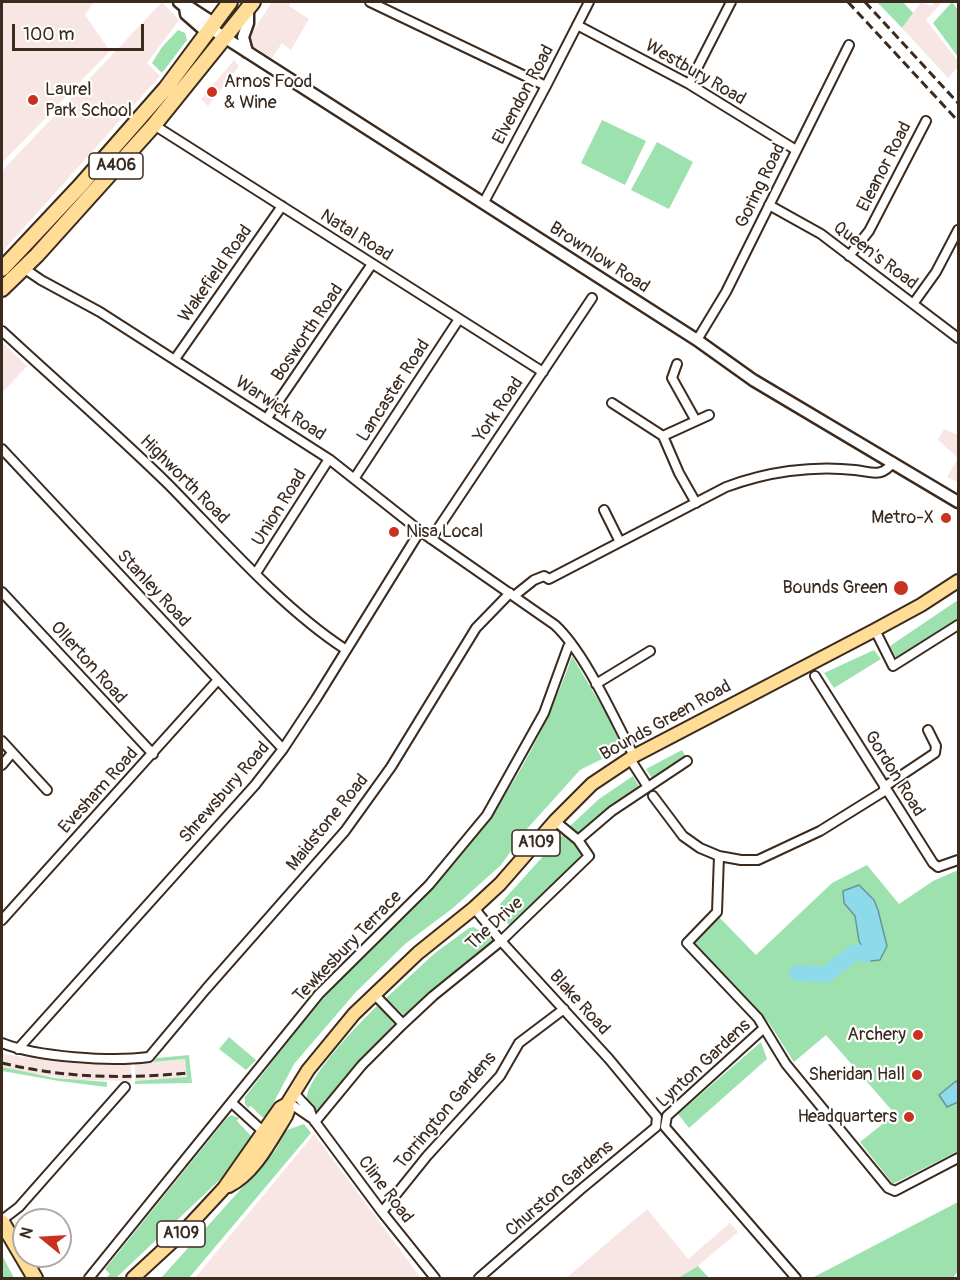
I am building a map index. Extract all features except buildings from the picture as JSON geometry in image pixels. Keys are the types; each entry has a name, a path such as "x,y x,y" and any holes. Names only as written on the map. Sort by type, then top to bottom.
{"highway":[{"name":"A406","path":"6,264 80,186 166,88 230,2"},
{"name":"A406","path":"2,289 154,125 250,5"},
{"path":"2,1221 35,1278"}],"main road":[{"name":"Brownlow Road","path":"182,4 186,14 202,28 210,28 483,202 697,340 753,380 958,502"},
{"path":"247,52 243,37 248,23 250,5"},
{"name":"A406","path":"166,88 182,74 210,39 224,38"},
{"name":"Bounds Green Road","path":"134,1278 185,1230 224,1188 244,1176 268,1136 286,1116 290,1100 309,1070 354,1014 418,953 501,884 555,821 592,784 632,757 875,630 958,582"}],"street":[{"path":"370,2 546,87"},
{"name":"Elvendon Road","path":"483,202 546,87 589,2"},
{"path":"689,84 730,2"},
{"name":"Westbury Road","path":"577,25 689,84 796,150"},
{"name":"Goring Road","path":"697,340 726,292 849,45"},
{"name":"Eleanor Road","path":"849,256 869,231 926,121"},
{"name":"Natal Road","path":"154,125 543,372"},
{"name":"Queen's Road","path":"769,205 821,234 958,338"},
{"name":"Wakefield Road","path":"175,359 282,206"},
{"path":"914,304 936,272 958,230"},
{"name":"Warwick Road","path":"6,264 23,268 100,312 329,459 420,531 562,631 571,643"},
{"name":"Bosworth Road","path":"267,418 372,264"},
{"name":"York Road","path":"431,539 592,298"},
{"name":"Lancaster Road","path":"354,479 459,319"},
{"name":"Highworth Road","path":"2,331 138,454 256,573 319,632 345,649"},
{"path":"677,364 672,378 696,421"},
{"path":"612,403 663,436 696,503"},
{"path":"663,436 709,415"},
{"name":"Stanley Road","path":"2,449 283,749"},
{"name":"Union Road","path":"256,573 329,459"},
{"path":"604,510 620,542 726,487 760,477 811,469 878,473 888,470 893,462"},
{"name":"Shrewsbury Road","path":"18,1049 255,785 283,749 420,531"},
{"name":"Maidstone Road","path":"18,1049 108,1059 149,1057 345,831 391,767 476,628 512,595 534,580 544,576 549,579 620,542"},
{"name":"Ollerton Road","path":"2,591 153,754"},
{"path":"875,630 893,666 958,625"},
{"path":"571,643 596,684 648,787"},
{"name":"Tewkesbury Terrace","path":"89,1278 319,994 429,885 487,814 544,713 571,643"},
{"path":"596,684 650,651"},
{"name":"Gordon Road","path":"816,676 933,863 938,867 958,860"},
{"name":"Evesham Road","path":"2,920 217,681"},
{"path":"653,796 683,836 700,848 719,856 758,860 820,831 934,753 936,746 928,730"},
{"path":"2,741 47,790"},
{"path":"2,765 12,753"},
{"path":"555,821 578,840 612,811 687,761"},
{"name":"The Drive","path":"314,1120 362,1065 433,996 501,941 589,856 578,840"},
{"path":"719,856 717,912 687,943 764,1028 786,1064 888,1188 895,1191 958,1158"},
{"name":"Blake Road","path":"474,908 651,1108 796,1278"},
{"path":"374,994 404,1024"},
{"name":"Torrington Gardens","path":"382,1212 427,1156 500,1076 519,1043 564,1009"},
{"name":"Lynton Gardens","path":"661,1122 764,1028"},
{"path":"2,1042 18,1049"},
{"path":"2,1221 20,1207 125,1087"},
{"name":"Cline Road","path":"290,1100 310,1110 314,1120 382,1212 435,1278"},
{"path":"232,1103 268,1136"},
{"name":"Churston Gardens","path":"479,1278 661,1122"}],"shaded area":[{"name":"Laurel Park School","path":"2,2 94,2 85,15 110,51 2,163"},
{"path":"162,2 179,20 147,63 160,76 2,252 2,171"},
{"path":"272,2 291,2 289,6 309,19 291,50 282,43 272,58 246,42"},
{"path":"921,2 931,6 935,2 942,2 926,20 958,61 958,67 948,78 902,28"},
{"path":"234,60 239,66 208,106 201,99"},
{"path":"2,342 27,366 2,393"},
{"path":"944,429 958,435 958,458 938,440"},
{"path":"958,458 958,482 947,477"},
{"path":"2,1054 81,1064 131,1064 132,1081 80,1080 19,1072 2,1067"},
{"path":"185,1059 188,1077 135,1081 135,1064"},
{"path":"314,1134 421,1278 195,1278"},
{"path":"647,1209 688,1259 730,1223 738,1232 698,1266 678,1278 566,1278"}],"green space":[{"path":"877,2 903,2 913,13 902,28"},
{"path":"952,2 958,10 958,57 933,23"},
{"path":"178,30 185,33 187,40 162,73 152,63 162,47"},
{"path":"602,120 646,141 625,185 581,163"},
{"path":"657,142 693,162 669,209 631,190"},
{"path":"958,600 958,623 898,661 890,646"},
{"path":"874,650 881,659 834,688 824,673"},
{"path":"572,656 626,747 580,770 526,830 501,865 453,908 405,944 355,993 294,1064 266,1117 262,1117 251,1106 248,1108 245,1104 245,1097 283,1047 337,983 411,911 475,838 495,810 530,751 560,689"},
{"path":"682,750 687,759 653,780 646,769"},
{"path":"633,776 640,788 579,834 570,826 599,799"},
{"path":"564,833 583,853 565,874 511,926 501,917 500,904"},
{"path":"867,865 899,904 933,881 958,870 958,1151 893,1184 860,1142 895,1114 826,1035 794,1062 769,1023 693,941 718,916 756,955 832,883"},
{"path":"474,927 494,941 405,1016 386,998 435,953 469,928"},
{"path":"378,1005 394,1024 320,1110 317,1110 307,1099 315,1078 336,1050"},
{"path":"229,1037 256,1060 246,1070 219,1049"},
{"path":"761,1042 767,1059 689,1128 678,1114"},
{"path":"189,1055 192,1083 135,1084 135,1081 187,1077 185,1059 153,1062 157,1058"},
{"path":"2,1067 55,1078 107,1082 107,1087 2,1071"},
{"path":"231,1115 239,1118 237,1121 252,1137 231,1169 116,1278 106,1278 110,1274 105,1269"},
{"path":"304,1124 311,1133 189,1278 161,1278 275,1151 287,1130"},
{"path":"958,1202 958,1271 953,1278 812,1278"},
{"path":"2,1255 14,1278 2,1278"},
{"path":"698,1266 709,1278 678,1278"}],"water":[{"path":"859,885 874,900 878,910 887,946 880,960 870,961 859,941 855,916 844,903 843,891"},
{"path":"956,1081 958,1083 958,1102 947,1107 939,1095"}],"waterway":[{"path":"797,973 825,975 853,954 858,952 865,955"}],"railway":[{"path":"848,2 958,121"},
{"path":"865,2 958,103"},
{"path":"2,1063 48,1072 94,1076 187,1073"}],"place":[{"name":"Arnos Food & Wine","path":"212,92"},
{"name":"Laurel Park School","path":"33,100"},
{"name":"Metro-X","path":"946,518"},
{"name":"Nisa Local","path":"394,532"},
{"name":"Bounds Green","path":"901,588"},
{"name":"Archery","path":"918,1035"},
{"name":"Sheridan Hall","path":"917,1075"},
{"name":"Headquarters","path":"909,1117"}]}
